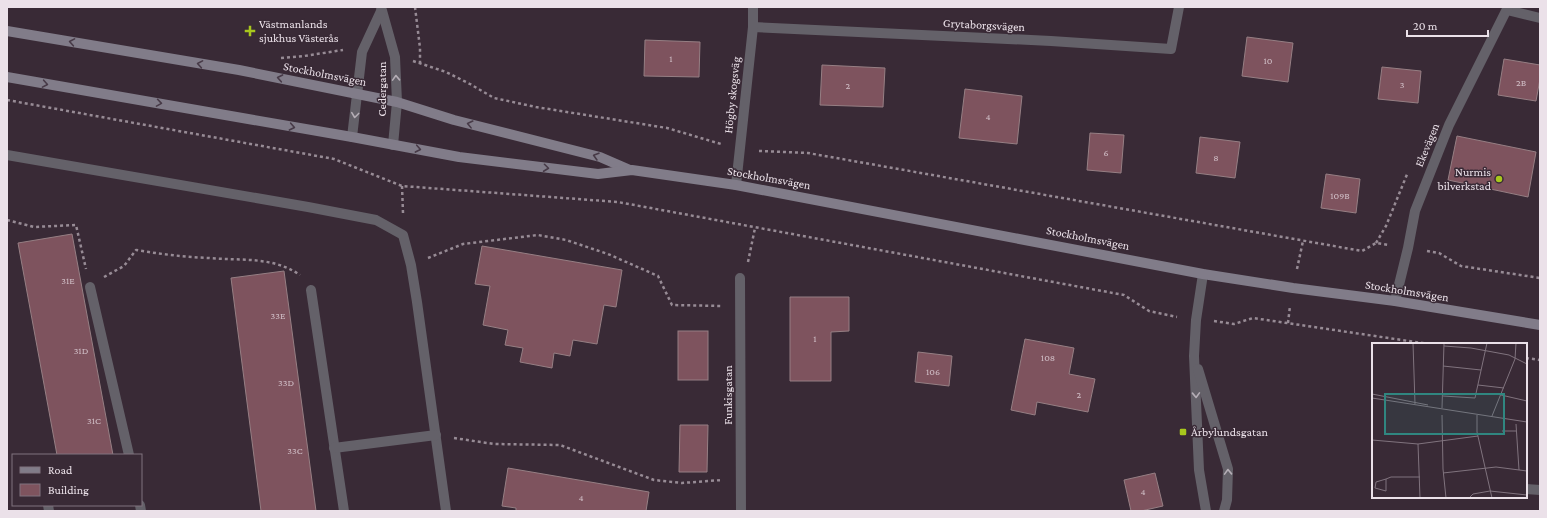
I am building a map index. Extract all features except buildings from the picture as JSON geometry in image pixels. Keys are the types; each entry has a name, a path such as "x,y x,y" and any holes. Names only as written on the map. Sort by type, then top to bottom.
{"main road":[{"name":"Stockholmsvägen","path":"7,30 357,93 396,102 454,120 600,157 632,170 736,185 1203,274 1293,288 1395,301 1540,325"},
{"name":"Stockholmsvägen","path":"7,77 459,157 598,174 632,170"}],"street":[{"name":"Högby skogsväg","path":"736,185 753,27 753,7"},
{"name":"Grytaborgsvägen","path":"753,27 1051,41 1171,49 1179,7"},
{"path":"1508,8 1540,18"},
{"name":"Ekevägen","path":"1395,301 1415,212 1449,125 1508,8"},
{"name":"Cedergatan","path":"352,137 362,52 381,9"},
{"name":"Cedergatan","path":"381,9 395,57 396,102 393,145"},
{"path":"7,155 308,206 376,220 403,235 411,265 446,511"},
{"path":"1203,274 1196,320 1194,356 1199,470 1206,511"},
{"name":"Funkisgatan","path":"740,278 741,511"},
{"path":"90,287 129,454"},
{"path":"311,290 344,511"},
{"path":"1194,356 1228,469 1227,500 1224,511"},
{"path":"334,448 436,435"},
{"path":"1527,489 1540,490"}],"path":[{"path":"415,7 420,48 420,63 464,81 494,98 536,107 668,128 714,143 755,151 808,153 1362,251 1376,242 1439,253 1461,266 1540,278"},
{"path":"7,100 334,159 402,186 618,202 1124,295 1149,311 1169,316 1234,324 1253,318 1422,343"},
{"path":"402,186 403,235"},
{"path":"7,220 34,227 76,224 90,287 107,274 124,266 136,250 176,256 260,260 291,269 308,280 311,290"},
{"path":"740,278 747,269 755,228"},
{"path":"411,265 463,244 538,235 566,240 608,254 658,276 672,305 740,307"},
{"path":"1527,358 1540,360"},
{"path":"436,435 494,444 560,445 654,480 682,483 722,480 741,470"}],"place":[{"name":"Västmanlands sjukhus Västerås","path":"250,31"},
{"name":"Nurmis bilverkstad","path":"1499,179"},
{"name":"Årbylundsgatan","path":"1183,432"}]}
